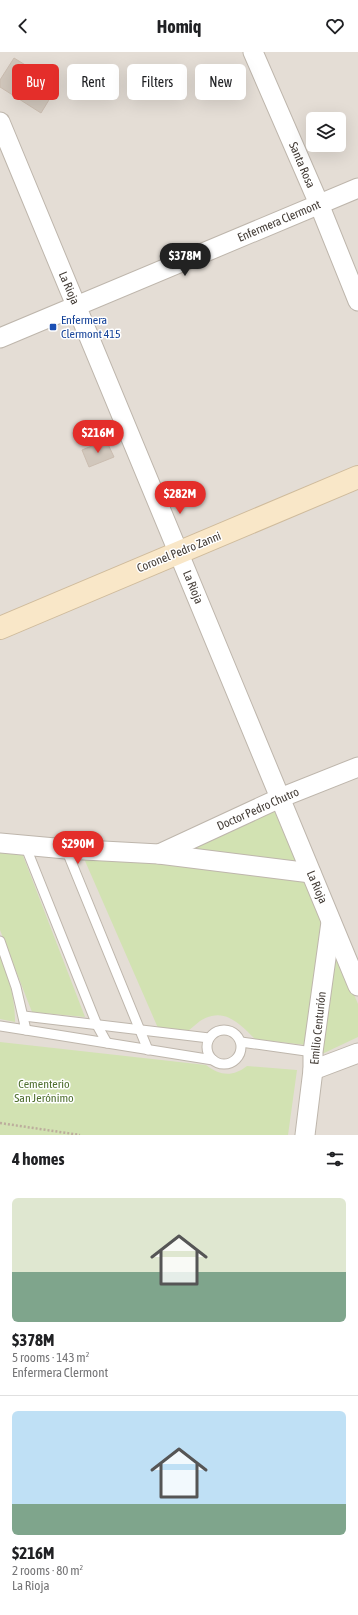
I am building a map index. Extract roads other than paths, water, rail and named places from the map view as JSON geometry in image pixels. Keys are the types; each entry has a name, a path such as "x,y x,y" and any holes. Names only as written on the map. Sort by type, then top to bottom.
{"main road":[{"name":"Coronel Pedro Zanni","path":"0,628 358,477"}],"street":[{"name":"Santa Rosa","path":"253,52 319,204 358,301"},
{"name":"La Rioja","path":"0,122 358,986"},
{"name":"Enfermera Clermont","path":"0,338 358,188"},
{"name":"Doctor Pedro Chutro","path":"159,854 280,798 358,767"},
{"name":"Doctor Pedro Chutro","path":"8,840 66,849 159,854 311,873"},
{"name":"Emilio Centurión","path":"305,1135 314,1070 313,1052 331,921"},
{"path":"314,1070 358,1052"}],"lane":[{"path":"8,840 107,1043"},
{"path":"66,849 138,1030 148,1050"},
{"path":"0,941 12,971 24,1016 26,1030"},
{"path":"24,1016 209,1038"},
{"path":"0,1026 213,1060 223,1064 234,1062 241,1053 241,1042 234,1033 224,1030 218,1031 209,1038 207,1050 213,1060"},
{"path":"241,1042 313,1052"}],"place":[{"name":"Enfermera Clermont 415","path":"53,327"}],"park label":[{"name":"Cementerio San Jerónimo","path":"44,1091"}]}
